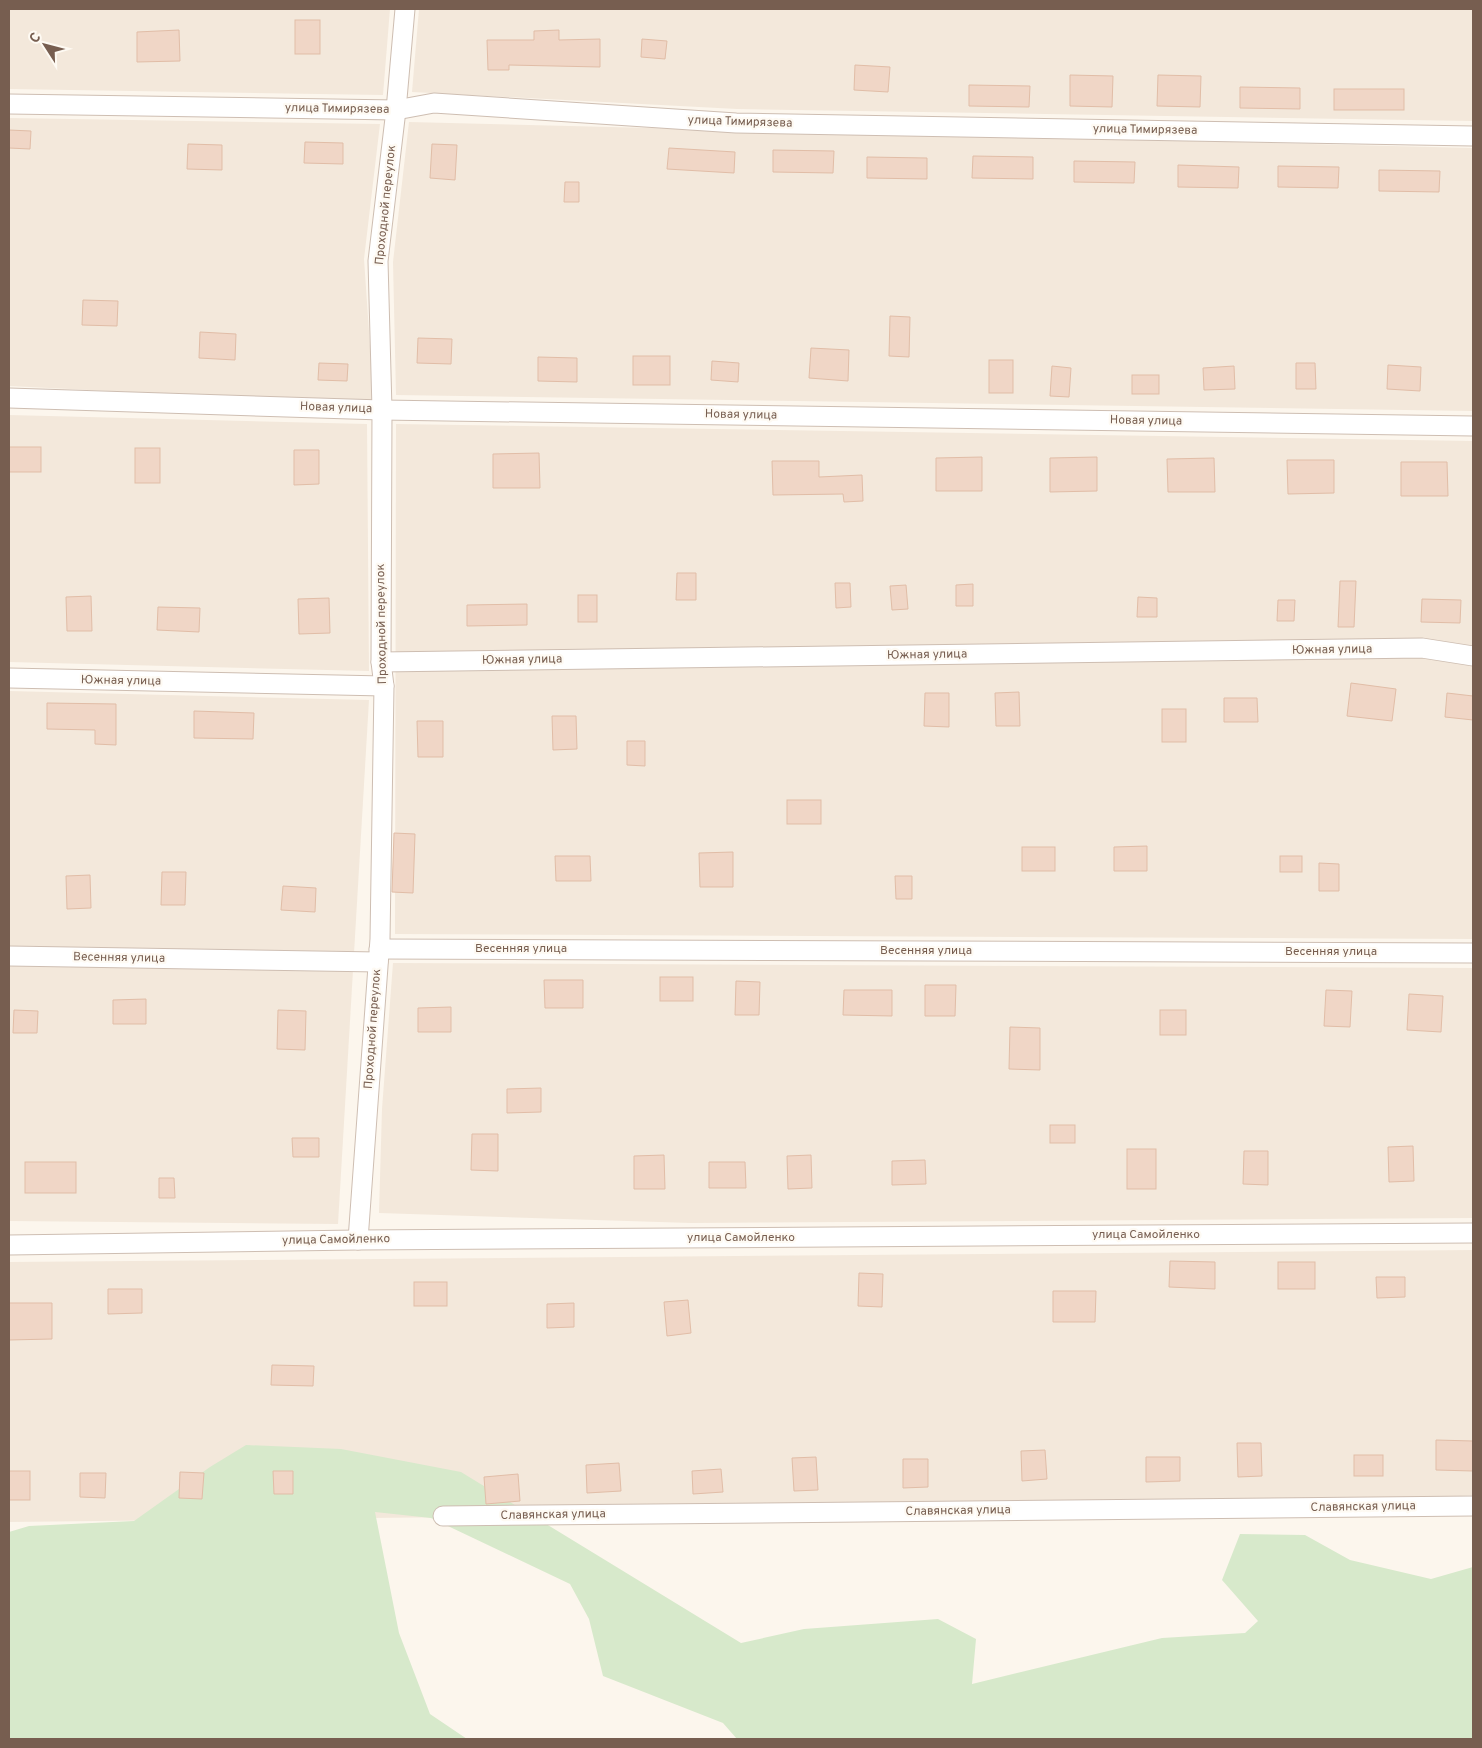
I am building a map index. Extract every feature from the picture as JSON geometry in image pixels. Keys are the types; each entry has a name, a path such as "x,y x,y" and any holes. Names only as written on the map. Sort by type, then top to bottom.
{"street":[{"name":"Проходной переулок","path":"358,1240 379,955 384,686 380,662 382,410 378,261 396,110 405,9"},
{"name":"улица Тимирязева","path":"9,104 396,110 434,103 736,123 1473,136"},
{"name":"Новая улица","path":"9,398 382,410 1473,426"},
{"name":"Южная улица","path":"380,662 1422,648 1473,656"},
{"name":"Южная улица","path":"9,678 384,686"},
{"name":"Весенняя улица","path":"9,956 1473,953"},
{"name":"улица Самойленко","path":"9,1245 358,1240 1473,1233"},
{"name":"Славянская улица","path":"443,1516 1473,1506"}],"shaded area":[{"path":"9,9 390,9 383,95 9,89"},
{"path":"419,9 1473,9 1473,121 737,109 412,92"},
{"path":"9,118 380,124 364,259 374,404 9,386"},
{"path":"409,122 1473,148 1473,411 396,395 393,262"},
{"path":"9,415 367,424 369,671 9,662"},
{"path":"396,424 1473,441 1473,939 395,934"},
{"path":"9,691 369,700 338,1224 9,1221"},
{"path":"393,963 1473,968 1473,1218 691,1223 379,1213 382,1109"},
{"path":"1473,1250 1473,1495 1308,1508 9,1522 9,1262"}],"green space":[{"path":"246,1445 341,1449 461,1472 741,1643 804,1629 938,1619 976,1639 972,1684 1162,1638 1245,1633 1258,1621 1222,1580 1240,1534 1305,1535 1350,1560 1431,1579 1473,1567 1473,1739 737,1739 723,1723 603,1676 589,1619 570,1584 431,1518 375,1512 399,1633 430,1714 467,1739 9,1739 9,1532 29,1526 134,1521 210,1467"}],"building":[{"path":"295,20 320,20 320,54 295,54"},
{"path":"179,30 180,61 137,62 137,32"},
{"path":"559,30 559,40 600,39 600,67 509,65 509,70 488,70 487,40 534,40 534,31"},
{"path":"642,39 667,41 665,59 641,57"},
{"path":"855,65 890,67 888,92 854,90"},
{"path":"1070,75 1113,76 1112,107 1070,106"},
{"path":"1158,75 1201,76 1200,107 1157,106"},
{"path":"969,85 1030,86 1029,107 969,106"},
{"path":"1240,87 1300,88 1300,109 1240,108"},
{"path":"1334,89 1404,89 1404,110 1334,110"},
{"path":"9,130 31,131 30,149 9,148"},
{"path":"305,142 343,143 343,164 304,163"},
{"path":"188,144 222,145 222,170 187,169"},
{"path":"432,144 457,145 455,180 430,178"},
{"path":"669,148 735,152 734,173 667,169"},
{"path":"773,150 834,151 833,173 773,172"},
{"path":"973,156 1033,157 1033,179 972,178"},
{"path":"867,157 927,158 927,179 867,178"},
{"path":"1074,161 1135,162 1134,183 1074,182"},
{"path":"1178,165 1239,167 1238,188 1178,187"},
{"path":"1278,166 1339,167 1338,188 1278,187"},
{"path":"1379,170 1440,171 1439,192 1379,191"},
{"path":"565,182 579,182 579,202 564,202"},
{"path":"83,300 118,301 117,326 82,325"},
{"path":"890,316 910,317 909,357 889,356"},
{"path":"200,332 236,334 235,360 199,358"},
{"path":"418,338 452,339 451,364 417,363"},
{"path":"811,348 849,350 848,381 809,378"},
{"path":"633,356 670,356 670,385 633,385"},
{"path":"538,357 577,358 577,382 538,381"},
{"path":"989,360 1013,360 1013,393 989,393"},
{"path":"712,361 739,363 738,382 711,380"},
{"path":"319,363 348,364 347,381 318,380"},
{"path":"1296,363 1315,363 1316,389 1296,389"},
{"path":"1388,365 1421,367 1420,391 1387,389"},
{"path":"1052,366 1071,368 1069,397 1050,396"},
{"path":"1234,366 1235,389 1204,390 1203,368"},
{"path":"1132,375 1159,375 1159,394 1132,394"},
{"path":"9,447 41,447 41,472 9,472"},
{"path":"135,448 160,448 160,483 135,483"},
{"path":"294,450 319,450 319,484 294,485"},
{"path":"539,453 540,488 493,488 493,454"},
{"path":"982,457 982,491 936,491 936,458"},
{"path":"1097,457 1097,491 1050,492 1050,458"},
{"path":"1214,458 1215,492 1168,492 1167,459"},
{"path":"1287,460 1334,460 1334,493 1288,494"},
{"path":"772,461 819,461 819,477 862,475 863,501 844,502 843,494 773,495"},
{"path":"1401,462 1447,462 1448,496 1401,496"},
{"path":"677,573 696,573 696,600 676,600"},
{"path":"1340,581 1356,581 1354,627 1338,627"},
{"path":"835,583 850,583 851,607 836,608"},
{"path":"973,584 973,606 956,606 956,585"},
{"path":"906,585 908,609 892,610 890,586"},
{"path":"578,595 597,595 597,622 578,622"},
{"path":"91,596 92,631 67,631 66,597"},
{"path":"1138,597 1157,598 1157,617 1137,617"},
{"path":"329,598 330,633 299,634 298,599"},
{"path":"1422,599 1461,600 1460,623 1421,622"},
{"path":"1278,600 1295,600 1294,621 1277,621"},
{"path":"527,604 527,625 467,626 467,605"},
{"path":"158,607 200,608 199,632 157,630"},
{"path":"1351,683 1396,689 1392,721 1347,716"},
{"path":"1019,692 1020,726 996,726 995,693"},
{"path":"925,693 949,693 949,727 924,726"},
{"path":"1447,693 1473,696 1473,720 1445,717"},
{"path":"1224,698 1257,698 1258,722 1224,722"},
{"path":"47,703 116,704 116,745 95,744 95,730 47,729"},
{"path":"1162,709 1186,709 1186,742 1162,742"},
{"path":"194,711 254,713 253,739 194,738"},
{"path":"552,716 576,716 577,749 553,750"},
{"path":"417,721 443,721 443,757 418,757"},
{"path":"627,741 645,741 645,766 627,765"},
{"path":"787,800 821,800 821,824 787,824"},
{"path":"394,833 415,834 413,893 392,892"},
{"path":"1147,846 1147,871 1114,871 1114,847"},
{"path":"1022,847 1055,847 1055,871 1022,871"},
{"path":"733,852 733,887 700,887 699,853"},
{"path":"555,856 590,856 591,881 556,881"},
{"path":"1280,856 1302,856 1302,872 1280,872"},
{"path":"1319,863 1339,864 1339,891 1319,891"},
{"path":"162,872 186,872 185,905 161,905"},
{"path":"90,875 91,908 67,909 66,876"},
{"path":"895,876 912,876 912,899 896,899"},
{"path":"283,886 316,888 315,912 281,910"},
{"path":"660,977 693,977 693,1001 660,1001"},
{"path":"544,980 583,980 583,1008 545,1008"},
{"path":"736,981 760,982 759,1015 735,1015"},
{"path":"925,985 956,985 955,1016 925,1016"},
{"path":"844,990 892,990 892,1016 843,1015"},
{"path":"1326,990 1352,991 1350,1027 1324,1026"},
{"path":"1409,994 1443,996 1441,1032 1407,1030"},
{"path":"146,999 146,1024 113,1024 113,1000"},
{"path":"451,1007 451,1032 418,1032 418,1008"},
{"path":"14,1010 38,1011 37,1033 13,1033"},
{"path":"278,1010 306,1011 305,1050 277,1049"},
{"path":"1160,1010 1186,1010 1186,1035 1160,1035"},
{"path":"1010,1027 1040,1028 1040,1070 1009,1069"},
{"path":"541,1088 541,1112 507,1113 507,1089"},
{"path":"1050,1125 1075,1125 1075,1143 1050,1143"},
{"path":"472,1134 498,1134 498,1171 471,1170"},
{"path":"292,1138 319,1138 319,1157 293,1157"},
{"path":"1413,1146 1414,1181 1389,1182 1388,1147"},
{"path":"1127,1149 1156,1149 1156,1189 1127,1189"},
{"path":"1244,1151 1268,1151 1268,1185 1243,1184"},
{"path":"664,1155 665,1189 634,1189 634,1156"},
{"path":"811,1155 812,1188 788,1189 787,1156"},
{"path":"925,1160 926,1184 892,1185 892,1161"},
{"path":"25,1162 76,1162 76,1193 25,1193"},
{"path":"709,1162 745,1162 746,1188 709,1188"},
{"path":"159,1178 174,1178 175,1198 159,1198"},
{"path":"1170,1261 1215,1262 1215,1289 1169,1287"},
{"path":"1278,1262 1315,1262 1315,1289 1278,1289"},
{"path":"859,1273 883,1274 882,1307 858,1306"},
{"path":"1376,1277 1405,1277 1405,1297 1377,1298"},
{"path":"414,1282 447,1282 447,1306 414,1306"},
{"path":"108,1289 142,1289 142,1313 108,1314"},
{"path":"1053,1291 1096,1291 1095,1322 1053,1322"},
{"path":"688,1300 691,1333 667,1336 664,1302"},
{"path":"9,1303 52,1303 52,1339 9,1340"},
{"path":"574,1303 574,1327 547,1328 547,1304"},
{"path":"272,1365 314,1366 313,1386 271,1385"},
{"path":"1436,1440 1473,1441 1473,1471 1436,1470"},
{"path":"1237,1443 1261,1443 1262,1476 1238,1477"},
{"path":"1045,1450 1047,1479 1022,1481 1021,1451"},
{"path":"1354,1455 1383,1455 1383,1476 1354,1476"},
{"path":"816,1457 818,1490 794,1491 792,1458"},
{"path":"1146,1457 1180,1457 1180,1481 1146,1482"},
{"path":"903,1459 928,1459 928,1487 903,1488"},
{"path":"619,1463 621,1491 587,1493 586,1465"},
{"path":"721,1469 723,1492 693,1494 692,1471"},
{"path":"9,1471 30,1471 30,1500 9,1500"},
{"path":"273,1471 293,1471 293,1494 274,1494"},
{"path":"180,1472 204,1473 202,1499 179,1498"},
{"path":"80,1473 106,1473 105,1498 80,1497"},
{"path":"518,1474 520,1501 486,1504 484,1477"}]}
